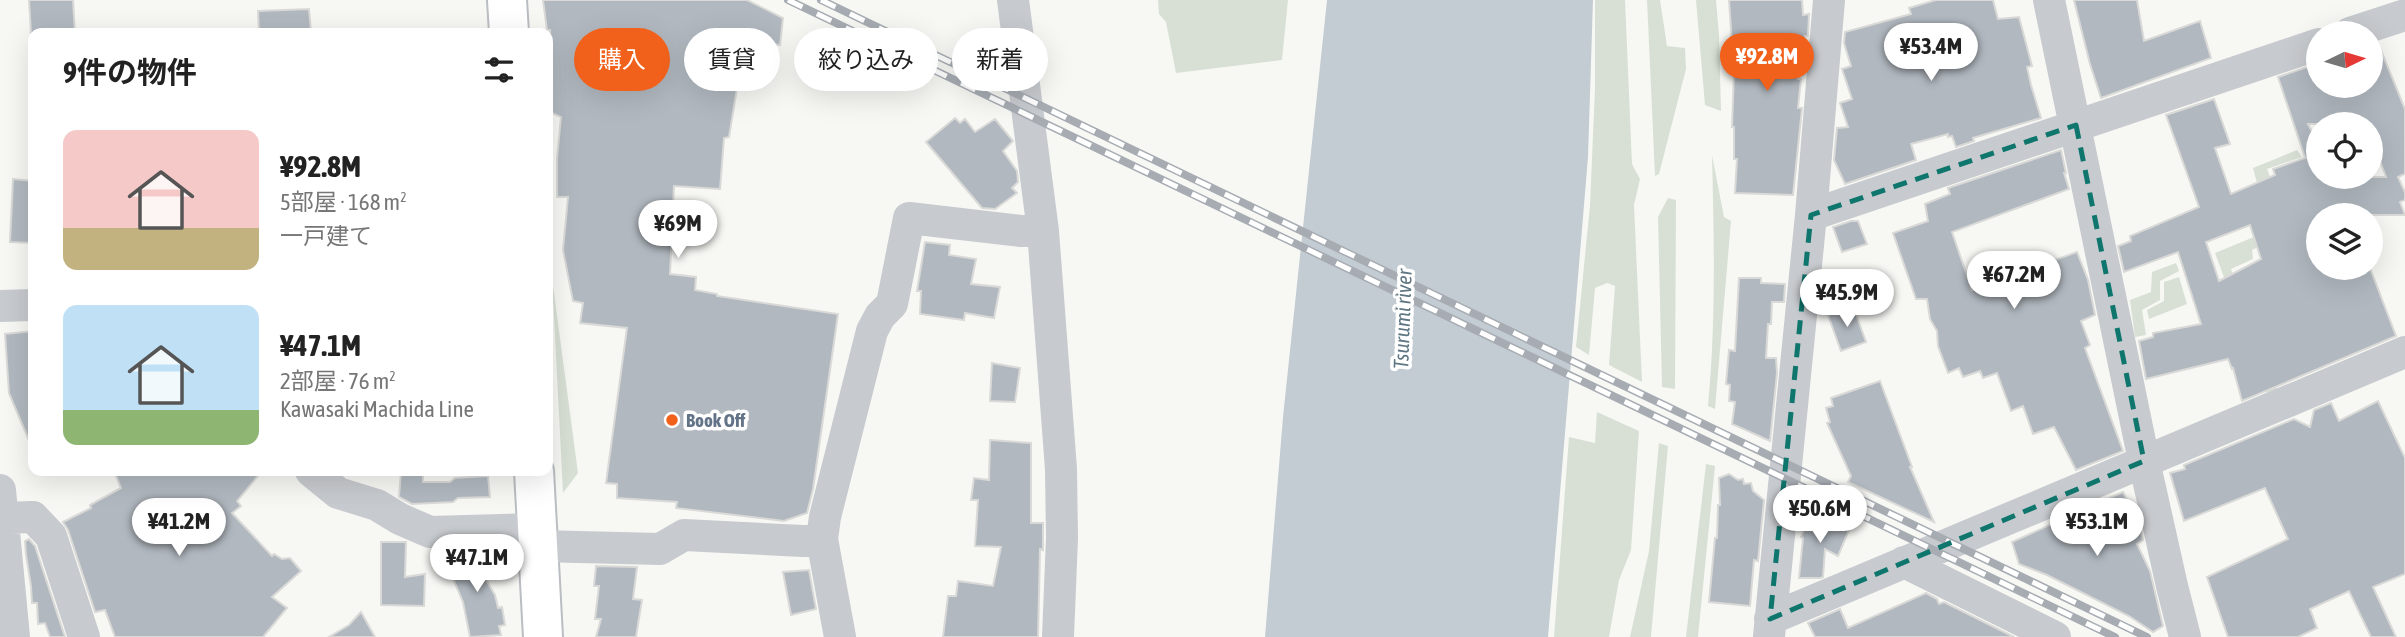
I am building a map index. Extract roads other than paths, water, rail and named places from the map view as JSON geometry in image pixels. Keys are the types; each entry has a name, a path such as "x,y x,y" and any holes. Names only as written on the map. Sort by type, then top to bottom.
{"main road":[{"path":"507,0 509,28"},
{"path":"534,476 543,637"}],"street":[{"path":"1013,0 1043,231 1062,506 1058,637"},
{"path":"1769,628 1811,215 1829,0"},
{"path":"2049,0 2144,461 2185,637"},
{"path":"2384,22 2405,15"},
{"path":"1811,215 2306,48"},
{"path":"840,637 822,539 825,517 872,331 880,316 892,304 909,218 1021,231 1043,231"},
{"path":"0,306 28,305"},
{"path":"1769,628 1904,562 2405,352"},
{"path":"317,476 338,493 377,505 430,532 537,537 660,549 684,535 803,541 822,539"},
{"path":"14,637 1,504 33,517 51,536 84,637"},
{"path":"1904,562 2055,637"}],"water":[{"name":"Tsurumi river","path":"1327,0 1593,0 1588,157 1548,637 1265,637 1283,417"}],"railway":[{"path":"788,0 2115,637"},
{"path":"821,0 2147,637"}],"place":[{"name":"Book Off","path":"672,420"}]}
